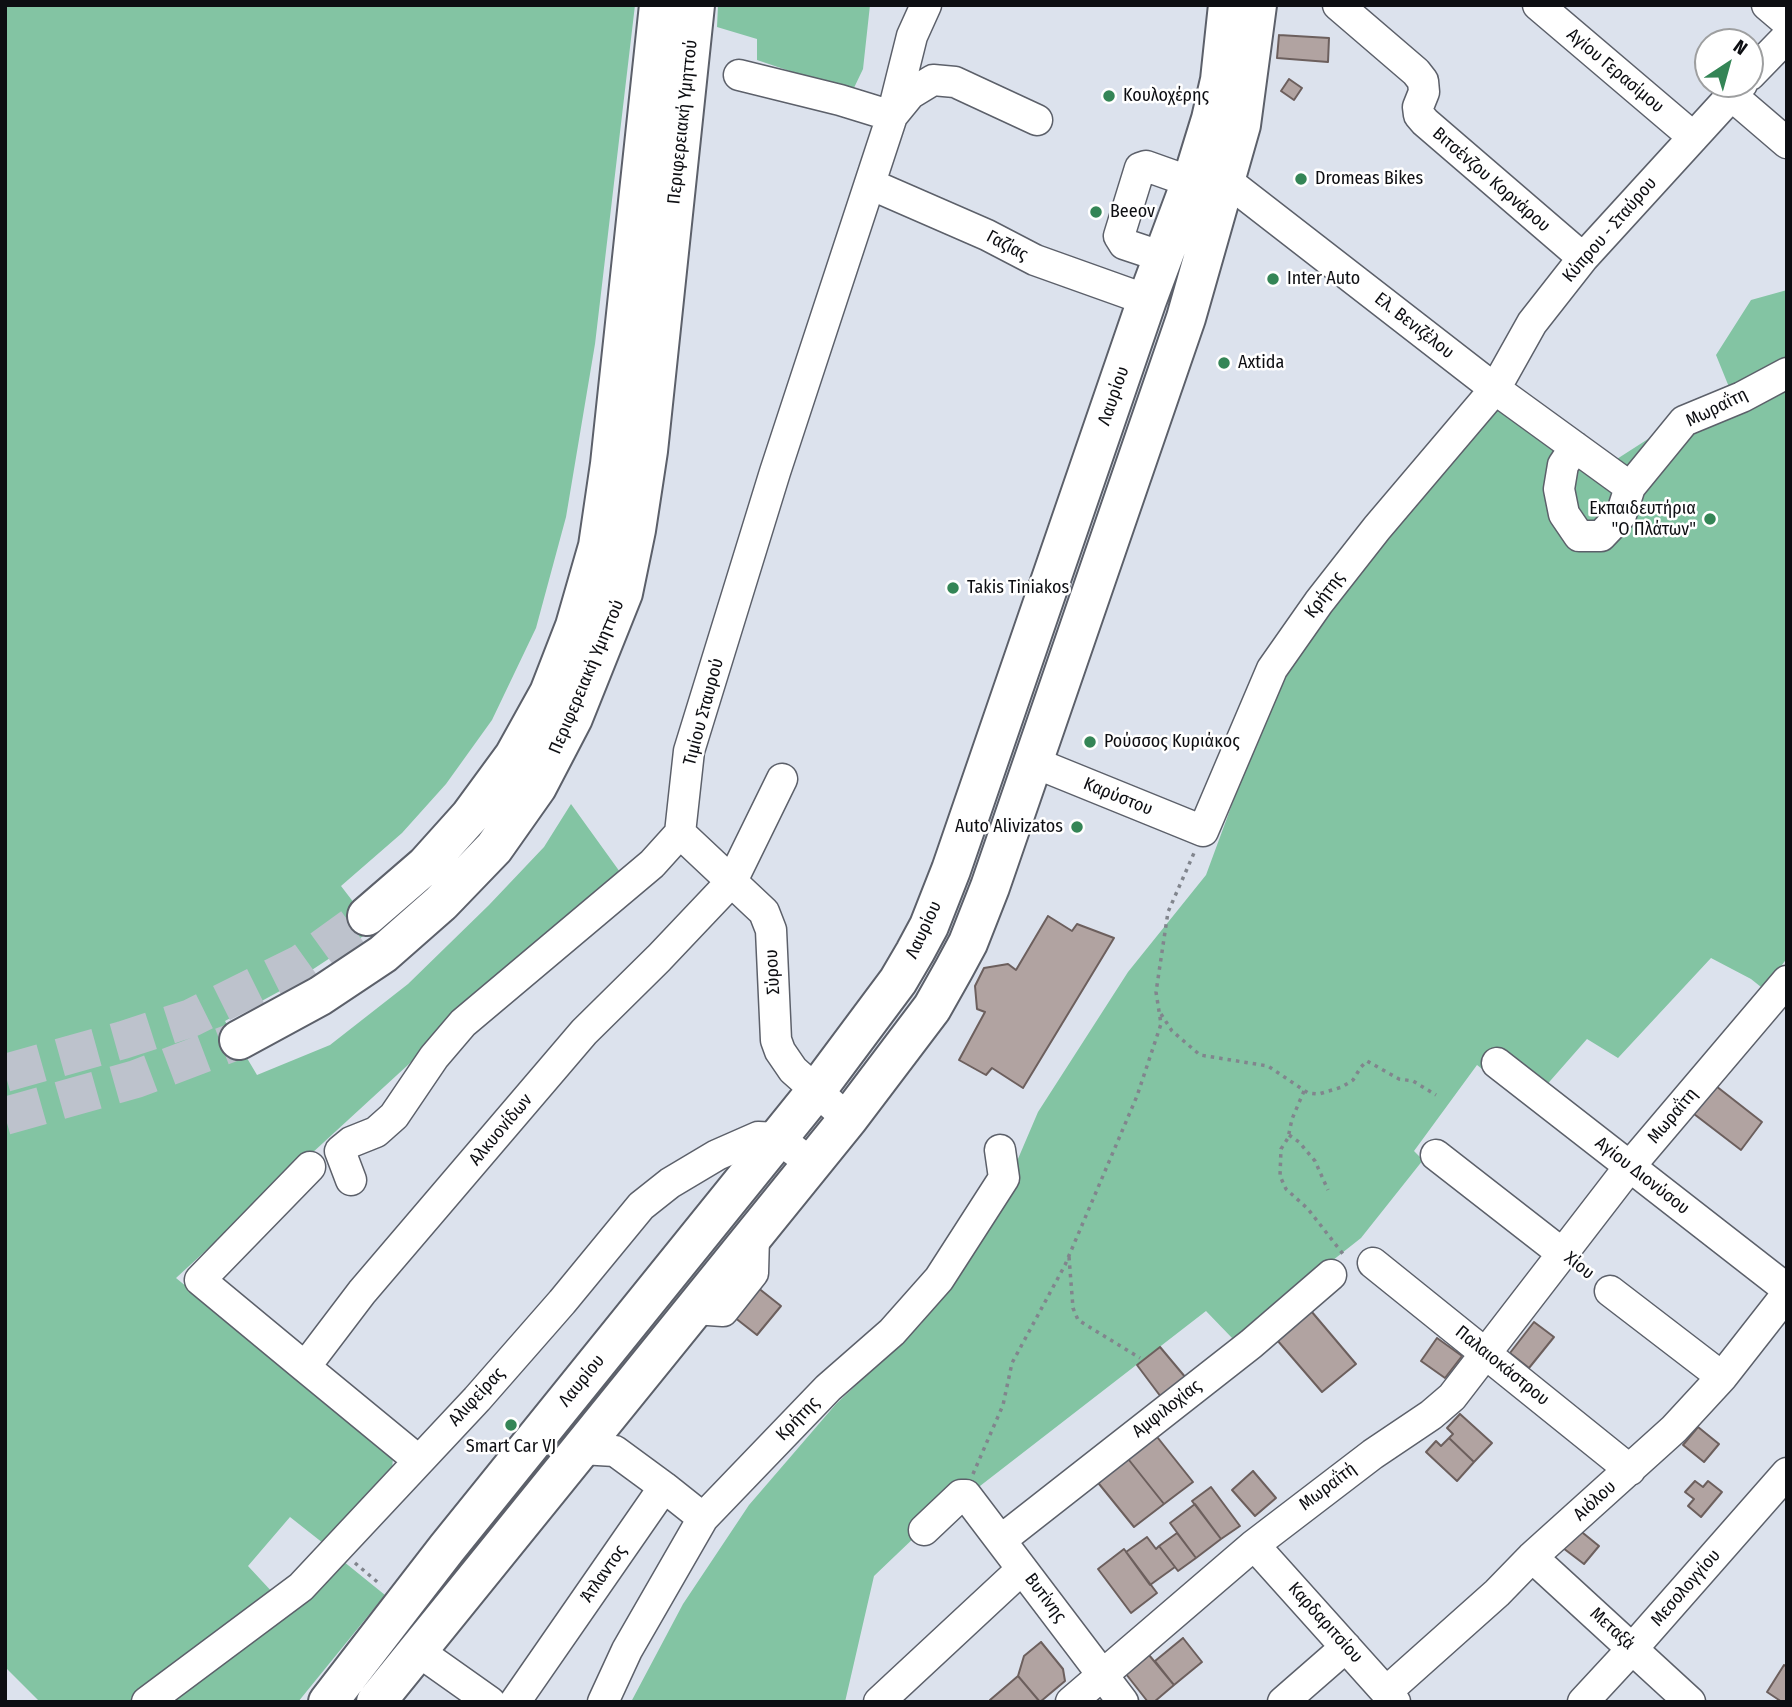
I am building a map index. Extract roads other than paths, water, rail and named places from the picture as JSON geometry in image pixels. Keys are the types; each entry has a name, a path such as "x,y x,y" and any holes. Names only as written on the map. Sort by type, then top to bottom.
{"main road":[{"name":"Περιφερειακή Υμηττού","path":"367,916 435,855 470,816 514,756 549,694 575,626 598,546 610,464 659,5"},
{"name":"Περιφερειακή Υμηττού","path":"239,1040 320,996 383,954 450,894 494,848 537,787 573,718 623,593 636,530 649,438 695,5"},
{"name":"Λαυρίου","path":"376,1702 848,1119 932,1008 959,960 990,887 1186,318 1228,5"},
{"name":"Λαυρίου","path":"332,1700 404,1604 816,1091 898,981 929,926 951,870 1163,257 1204,178 1241,125 1257,5"}],"street":[{"name":"Τιμίου Σταυρού","path":"680,833 690,751 775,472 892,116 912,36 926,5"},
{"name":"Βιτσένζου Κορνάρου","path":"1338,5 1423,81 1424,92 1418,107 1419,115 1425,122 1583,258"},
{"name":"Αγίου Γερασίμου","path":"1538,5 1692,136"},
{"path":"1767,5 1787,22"},
{"name":"Κύπρου - Σταύρου","path":"1764,61 1787,37"},
{"path":"739,75 892,116 910,94 933,80 955,82 1037,120"},
{"name":"Κύπρου - Σταύρου","path":"1495,389 1532,323 1583,258 1729,98"},
{"path":"1751,98 1787,143"},
{"name":"Ελ. Βενιζέλου","path":"1163,257 1124,244 1119,236 1140,169 1146,166 1204,178 1630,487"},
{"name":"Γαζίας","path":"870,184 987,235 1035,260 1147,300"},
{"name":"Μωραΐτη","path":"1575,447 1563,465 1559,489 1564,514 1579,536 1601,537 1621,515 1630,487 1684,421 1742,397 1787,373"},
{"name":"Κρήτης","path":"1203,831 1272,669 1319,602 1377,528 1495,389"},
{"name":"Καρύστου","path":"1033,762 1203,831"},
{"name":"Αλκυονίδων","path":"305,1367 362,1292 584,1032 732,881 782,779"},
{"path":"351,1180 340,1152 351,1142 376,1132 394,1116 434,1057 463,1023 652,864 680,833"},
{"name":"Σύρου","path":"680,833 764,912 771,930 776,1040 780,1051 793,1070 848,1119"},
{"name":"Μωραΐτη","path":"1563,1254 1630,1166 1787,981"},
{"name":"Αγίου Διονύσου","path":"1497,1063 1787,1291"},
{"name":"Αλιφείρας","path":"147,1702 284,1602 338,1549 485,1389 641,1206 670,1183 716,1155 758,1137 778,1138"},
{"path":"778,1138 812,1164"},
{"name":"Κρήτης","path":"603,1702 627,1650 704,1518 828,1388 892,1332 939,1279 1003,1178 1000,1150"},
{"name":"Χίου","path":"1436,1154 1563,1254"},
{"path":"310,1167 200,1280 418,1460"},
{"name":"Μωραΐτή","path":"1071,1702 1254,1545 1373,1454 1444,1405 1464,1384 1563,1254"},
{"name":"Παλαιοκάστρου","path":"1373,1263 1630,1470"},
{"name":"Αμφιλοχίας","path":"1001,1540 1251,1344 1331,1275"},
{"name":"Χίου","path":"1610,1291 1722,1377"},
{"name":"Αιόλου","path":"1391,1697 1532,1557 1674,1429 1722,1377 1787,1291"},
{"path":"582,1449 615,1451 704,1518"},
{"name":"Μεσολογγίου","path":"1583,1702 1787,1473"},
{"name":"Άτλαντος","path":"515,1702 664,1488"},
{"name":"Βυτίνης","path":"924,1530 962,1496 1001,1540 1123,1702"},
{"name":"Καρδαριτσίου","path":"1254,1545 1391,1697"},
{"name":"Μεταξά","path":"1532,1557 1690,1702"},
{"path":"879,1702 1022,1569"},
{"path":"1283,1702 1346,1647"},
{"path":"418,1650 490,1702"}],"tunnel":[{"path":"5,1073 191,1018 302,963 367,916"},
{"path":"5,1116 136,1079 239,1040"}],"place":[{"name":"Κουλοχέρης","path":"1109,96"},
{"name":"Dromeas Bikes","path":"1301,179"},
{"name":"Beeov","path":"1096,212"},
{"name":"Inter Auto","path":"1273,279"},
{"name":"Axtida","path":"1224,363"},
{"name":"Εκπαιδευτήρια \"Ο Πλάτων\"","path":"1710,519"},
{"name":"Takis Tiniakos","path":"953,588"},
{"name":"Ρούσσος Κυριάκος","path":"1090,742"},
{"name":"Auto Alivizatos","path":"1077,827"},
{"name":"Smart Car VJ","path":"511,1425"}]}
